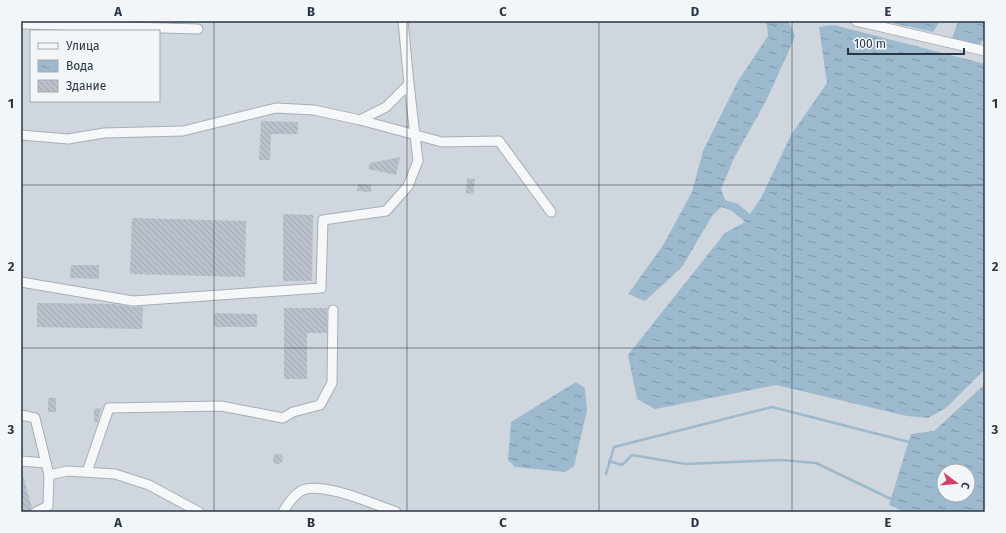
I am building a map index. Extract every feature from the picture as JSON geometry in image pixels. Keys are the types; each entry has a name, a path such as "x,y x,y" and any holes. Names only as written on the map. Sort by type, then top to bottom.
{"lane":[{"path":"21,282 133,300 321,288 323,220 386,211 408,186 418,161 403,21"},
{"path":"856,21 985,51"},
{"path":"21,24 198,30"},
{"path":"360,120 386,107 409,84"},
{"path":"21,135 68,140 104,133 183,131 276,108 314,110 360,120 442,142 499,141 551,212"},
{"path":"86,472 109,408 221,406 283,418 293,412 320,406 332,383 333,310"},
{"path":"21,415 35,418 48,475 48,506 36,512"},
{"path":"21,461 46,463"},
{"path":"48,475 67,471 115,474 149,485 199,512"},
{"path":"283,512 286,506 301,491 310,488 325,489 343,493 396,512"}],"shaded area":[{"path":"21,21 985,21 985,512 21,512"}],"water":[{"path":"763,21 788,21 795,36 766,101 734,158 721,189 725,200 738,204 750,214 761,198 791,135 827,83 819,27 834,25 985,64 985,369 946,408 928,418 907,416 776,385 655,409 637,399 628,355 725,233 745,222 732,211 721,207 712,216 682,267 645,301 628,294 662,247 692,192 703,151 738,81 768,36 767,25"},
{"path":"884,21 940,21 933,32"},
{"path":"958,21 985,21 985,36 979,46 952,39"},
{"path":"576,382 585,388 587,411 574,466 565,472 515,467 508,460 511,422"},
{"path":"985,384 985,512 905,512 889,505 911,434 934,431"}],"building":[{"path":"261,121 298,122 298,134 271,134 270,160 259,160"},
{"path":"400,157 396,175 368,169 370,163"},
{"path":"467,178 475,179 473,194 466,193"},
{"path":"358,184 371,185 371,192 357,191"},
{"path":"283,214 313,215 312,281 283,281"},
{"path":"132,218 246,221 245,277 130,274"},
{"path":"71,265 99,265 99,279 70,278"},
{"path":"37,303 114,304 132,307 143,306 142,329 37,327"},
{"path":"284,308 327,308 327,333 307,333 307,379 284,379"},
{"path":"214,313 257,314 257,327 214,327"},
{"path":"48,398 56,398 56,412 48,412"},
{"path":"101,408 98,422 94,422 94,409"},
{"path":"276,454 280,454 282,455 282,463 276,464 273,461 273,457"},
{"path":"23,475 32,508 30,512 21,512 21,476"}],"waterway":[{"path":"606,474 614,447 772,407 909,442"},
{"path":"609,461 622,465 632,455 685,464 782,460 816,463 891,499"}]}
